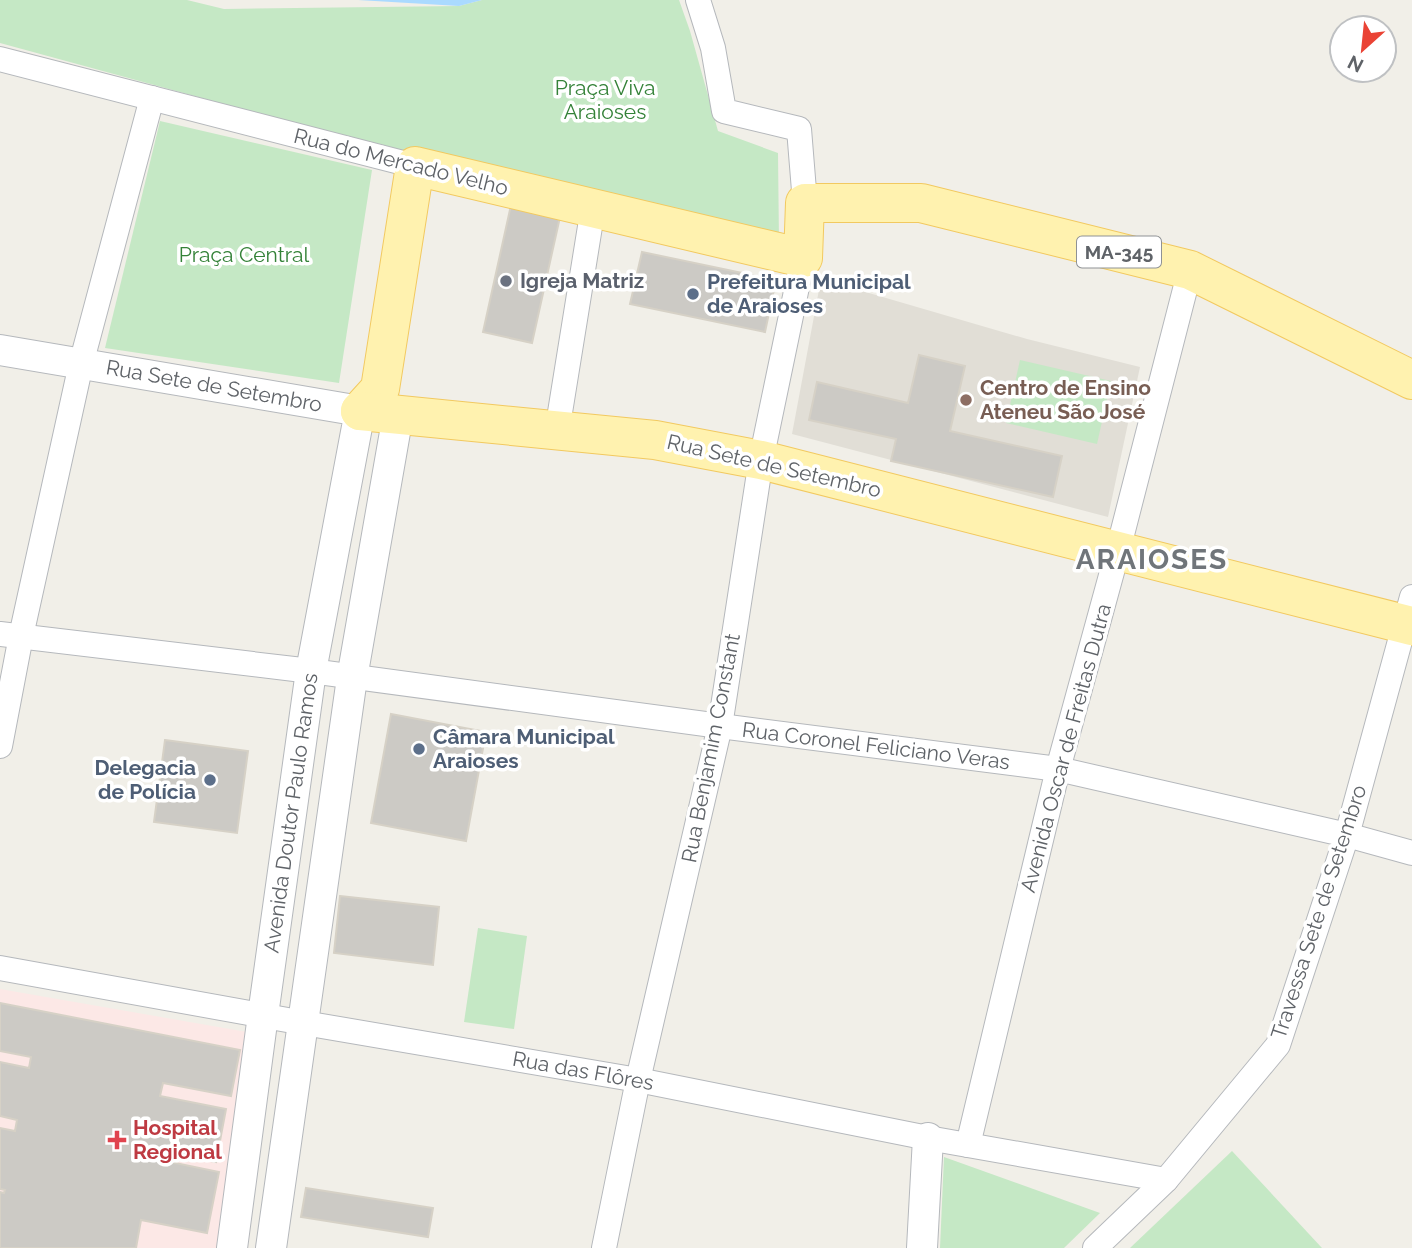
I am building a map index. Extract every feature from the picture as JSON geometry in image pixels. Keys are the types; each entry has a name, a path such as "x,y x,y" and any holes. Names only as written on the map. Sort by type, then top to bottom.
{"main road":[{"name":"Rua do Mercado Velho","path":"415,166 803,258"},
{"name":"Avenida Doutor Paulo Ramos","path":"379,405 415,166"},
{"name":"Rua Benjamim Constant","path":"803,258 805,203"},
{"name":"MA-345","path":"805,203 921,203 1190,270 1412,380"},
{"name":"Rua Sete de Setembro","path":"379,405 557,431 655,440 761,460 1118,550 1409,615"}],"street":[{"path":"698,0 713,48 724,111 799,129 805,203"},
{"name":"Rua do Mercado Velho","path":"0,60 415,166"},
{"path":"0,746 11,635 152,98"},
{"path":"557,431 593,208"},
{"name":"Rua Benjamim Constant","path":"604,1248 638,1080 720,726 761,460 803,258"},
{"name":"Avenida Oscar de Freitas Dutra","path":"968,1145 1058,769 1190,270"},
{"name":"Rua Sete de Setembro","path":"0,350 81,364 379,405"},
{"name":"Avenida Doutor Paulo Ramos","path":"232,1248 311,671 379,405"},
{"name":"Avenida Doutor Paulo Ramos","path":"271,1248 352,678 379,405"},
{"name":"Travessa Sete de Setembro","path":"1095,1248 1166,1180 1278,1045 1347,835 1409,615"},
{"name":"Rua Coronel Feliciano Veras","path":"11,635 311,671 1058,769 1347,835 1412,853"},
{"name":"Rua das Flôres","path":"0,968 638,1080 928,1139 1166,1180"},
{"path":"922,1248 928,1139"}],"shaded area":[{"name":"Centro de Ensino Ateneu São José","path":"821,279 1027,339 1140,367 1108,517 792,434"},
{"name":"Hospital Regional","path":"0,989 247,1032 219,1248 0,1248"}],"green space":[{"name":"Praça Viva Araioses","path":"0,0 187,0 224,9 459,6 482,0 679,0 718,131 778,153 779,243 375,145 0,43"},
{"name":"Praça Central","path":"160,121 372,170 339,383 105,348"},
{"path":"1020,360 1111,381 1097,444 1006,423"},
{"path":"478,928 527,936 514,1029 464,1022"},
{"path":"1232,1151 1322,1248 1130,1248"},
{"path":"944,1157 1100,1213 1064,1248 940,1248"}],"water":[{"path":"358,0 482,0 459,6"}],"building":[{"path":"513,196 562,208 532,343 483,332"},
{"path":"642,252 776,280 765,332 630,304"},
{"path":"919,355 965,366 950,431 1062,456 1053,497 891,461 896,439 809,420 817,382 908,403"},
{"path":"391,714 486,732 466,841 371,823"},
{"path":"165,740 248,751 237,833 154,822"},
{"path":"340,896 439,907 433,965 334,953"},
{"name":"Hospital Regional","path":"0,1003 240,1050 231,1096 163,1083 160,1096 226,1109 216,1162 147,1148 146,1157 219,1172 207,1233 141,1220 136,1248 0,1248 0,1192 4,1193 5,1190 0,1189 0,1128 15,1131 17,1120 0,1116 0,1062 29,1068 31,1057 0,1051"},
{"path":"306,1188 433,1208 428,1237 301,1217"}],"place":[{"name":"Igreja Matriz","path":"506,281"},
{"name":"Prefeitura Municipal de Araioses","path":"693,294"},
{"name":"Centro de Ensino Ateneu São José","path":"966,400"},
{"name":"Câmara Municipal Araioses","path":"419,749"},
{"name":"Delegacia de Polícia","path":"210,780"},
{"name":"Hospital Regional","path":"117,1140"}],"district":[{"name":"ARAIOSES","path":"1152,559"}]}
